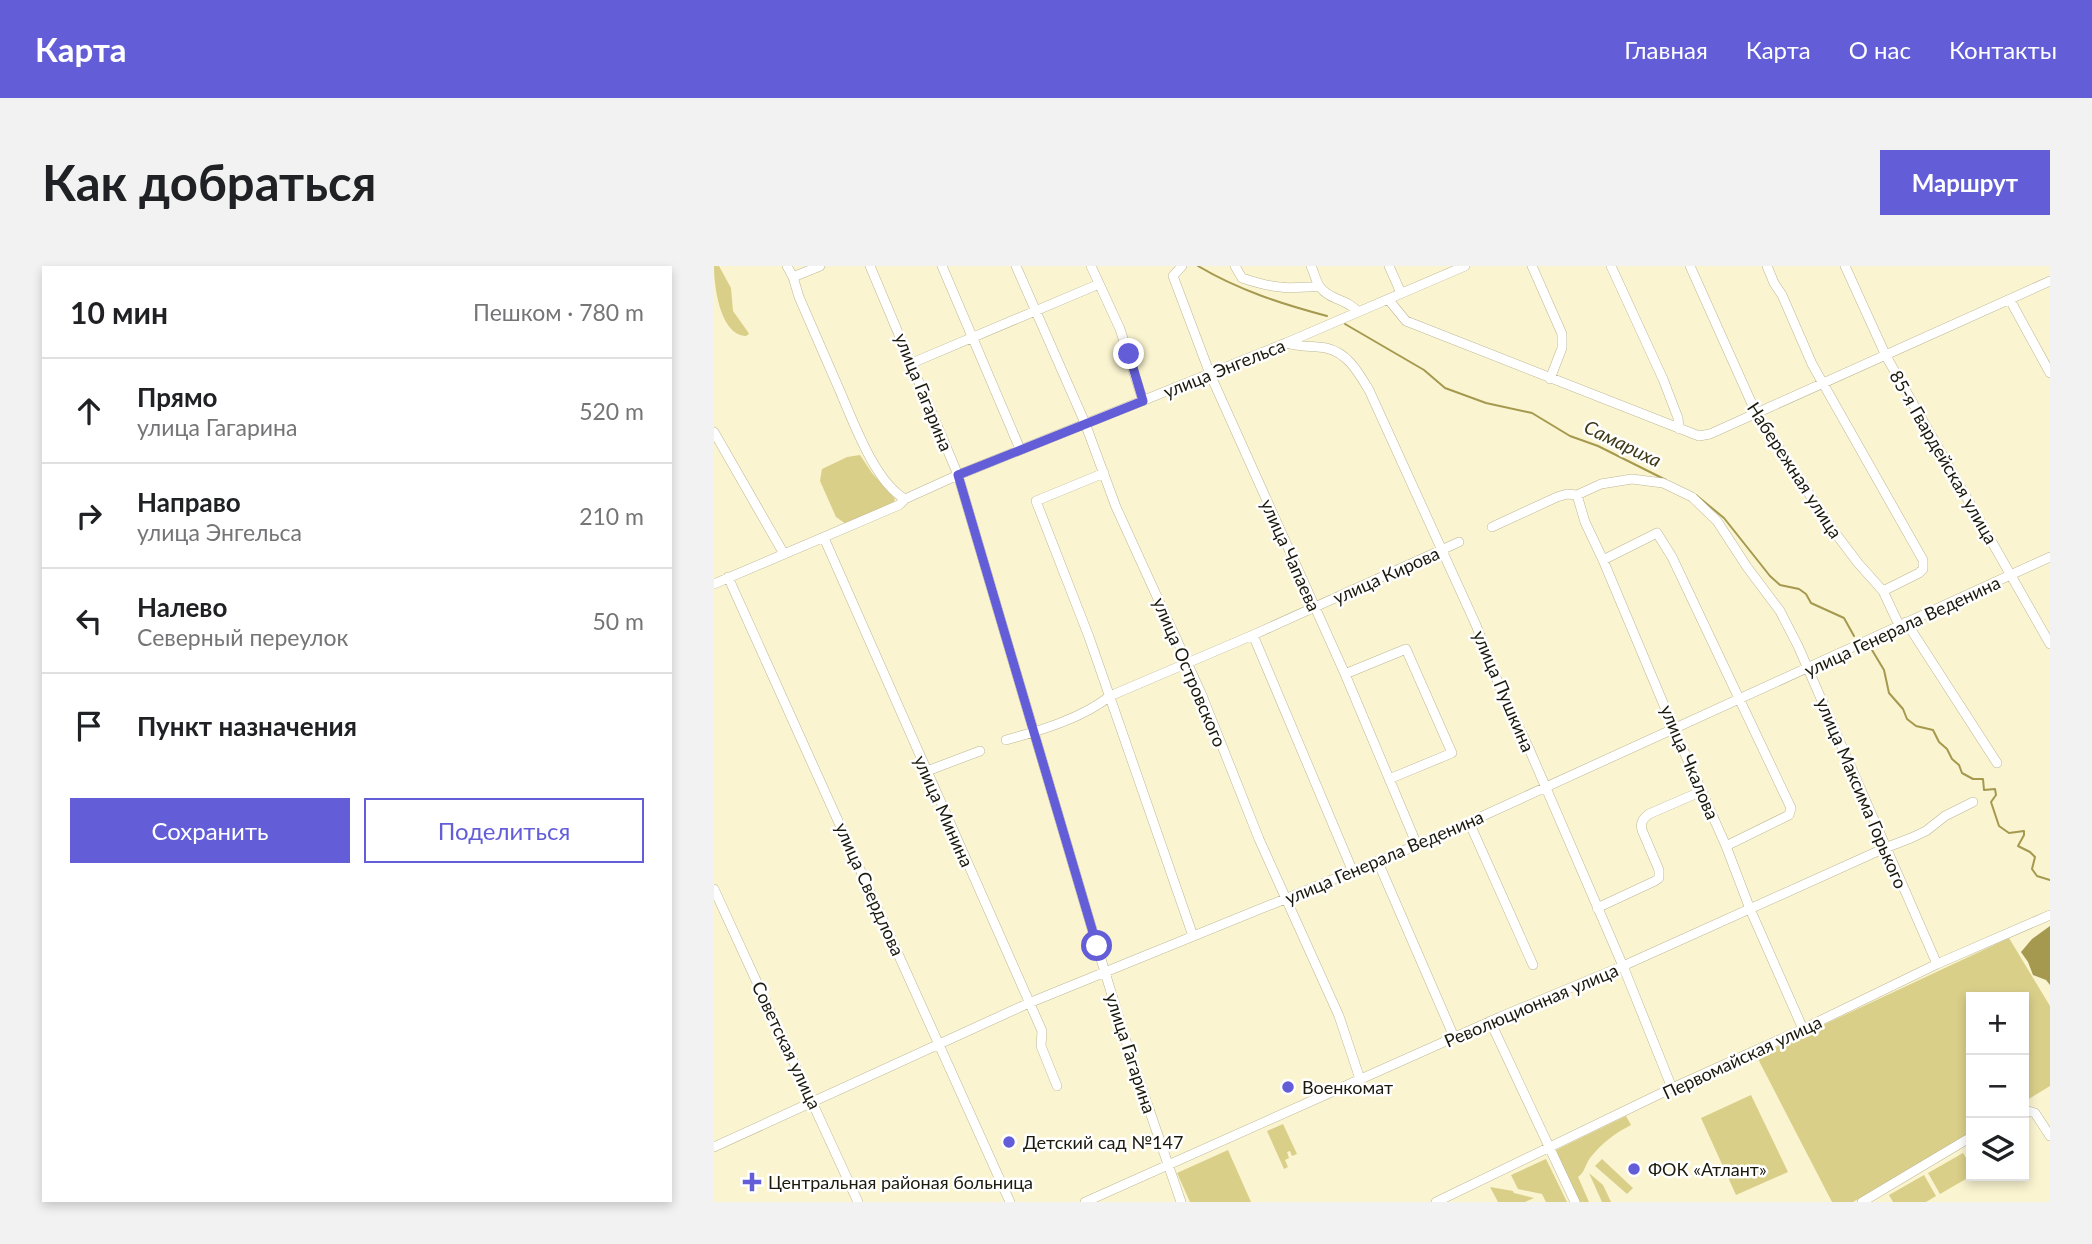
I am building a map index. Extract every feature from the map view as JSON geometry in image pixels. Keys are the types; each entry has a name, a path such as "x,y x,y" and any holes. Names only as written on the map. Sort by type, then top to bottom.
{"street":[{"path":"787,266 861,440 875,466 896,494 905,499"},
{"path":"793,277 820,266"},
{"name":"улица Гагарина","path":"870,266 958,475 1105,971 1181,1202"},
{"path":"942,266 1020,449"},
{"name":"улица Островского","path":"1016,266 1085,423 1116,507 1188,663 1286,899 1339,1016 1360,1079"},
{"path":"1091,266 1120,329 1143,401"},
{"name":"улица Чапаева","path":"1182,266 1173,276 1210,374 1345,674 1417,845"},
{"path":"1235,266 1241,278 1250,281 1283,288 1320,287"},
{"path":"1311,266 1320,287 1331,296 1352,304 1358,312"},
{"path":"1389,266 1401,293"},
{"path":"1532,266 1562,334 1563,342 1550,379"},
{"path":"1611,266 1663,379 1678,418 1679,429"},
{"name":"Набережная улица","path":"1690,266 1756,413 1833,530 1882,591 1997,763"},
{"path":"1767,266 1812,364 1923,560 1923,569 1882,591"},
{"name":"85-я Гвардейская улица","path":"1845,266 1886,356 2050,644"},
{"name":"улица Энгельса","path":"714,584 899,505 905,499 958,475 1286,343 1462,267"},
{"path":"1388,299 1406,321 1699,436 1710,434 2050,281"},
{"path":"912,363 1099,285"},
{"path":"2010,300 2050,373"},
{"name":"улица Пушкина","path":"1286,343 1328,349 1352,363 1369,390 1476,625 1499,685 1623,966 1672,1088"},
{"path":"714,432 784,554"},
{"path":"1104,473 1036,501 1110,696 1193,936"},
{"name":"улица Максима Горького","path":"1577,495 1601,484 1632,479 1663,483 1692,497 1717,521 1780,611 1937,964"},
{"path":"1492,527 1558,497 1577,495"},
{"name":"улица Чкалова","path":"1577,495 1585,522 1726,846 1749,909 1803,1029"},
{"path":"1603,560 1657,533 1672,557 1791,808 1791,812 1780,821 1726,846"},
{"name":"улица Минина","path":"824,538 1042,1031 1041,1046 1057,1086"},
{"name":"улица Кирова","path":"1006,740 1094,708 1110,696 1459,542"},
{"name":"улица Генерала Веденина","path":"714,1147 1029,1003 1417,845 2050,557"},
{"name":"улица Свердлова","path":"728,577 1010,1202"},
{"path":"1253,635 1353,872"},
{"path":"1345,674 1406,649 1452,753 1390,779"},
{"path":"927,771 980,751"},
{"path":"1597,908 1659,878 1659,870 1642,830 1643,819 1702,791"},
{"name":"Революционная улица","path":"1085,1202 1490,1021 1623,966 1911,838 1926,831 1944,816 1973,802"},
{"path":"1469,822 1533,965"},
{"path":"1378,862 1454,1037"},
{"name":"Советская улица","path":"714,889 858,1202"},
{"path":"714,903 726,916"},
{"name":"Первомайская улица","path":"1436,1202 1937,964 2050,915"},
{"path":"1490,1021 1575,1202"},
{"path":"2029,1111 2035,1113 2050,1136"},
{"path":"1862,1202 1966,1140"}],"shaded area":[{"path":"714,266 719,266 731,288 733,311 748,332 746,336 737,334 724,319 717,297"},
{"path":"860,455 895,499 894,502 846,524 836,517 820,481 822,469 847,457"},
{"path":"2050,926 2050,985 2046,980 2033,975 2021,952 2032,939"},
{"path":"2009,938 2050,1006 2050,1086 2029,1099 2029,992 1966,992 1966,1135 1853,1202 1832,1202 1758,1059 1759,1055"},
{"path":"1751,1095 1788,1172 1736,1195 1701,1118"},
{"path":"1626,1116 1631,1125 1599,1148 1578,1177 1589,1202 1579,1202 1556,1150"},
{"path":"1283,1124 1297,1154 1292,1156 1290,1151 1287,1152 1289,1158 1285,1160 1288,1167 1284,1169 1267,1131"},
{"path":"1228,1150 1251,1202 1190,1202 1177,1173"},
{"path":"1963,1153 1966,1158 1966,1179 1940,1194 1928,1173"},
{"path":"1546,1159 1567,1202 1546,1202 1542,1194 1518,1189 1511,1175"},
{"path":"1602,1159 1633,1188 1627,1194 1595,1166"},
{"path":"1589,1173 1603,1185 1611,1202 1602,1202"},
{"path":"1924,1175 1936,1196 1926,1202 1893,1202 1889,1195"},
{"path":"1490,1187 1534,1198 1525,1202 1498,1202"}],"waterway":[{"name":"Самариха","path":"1198,266 1261,296 1327,316"},
{"name":"Самариха","path":"1345,324 1424,370 1445,388 1486,403 1532,413 1570,436 1598,446 1666,480"},
{"name":"Самариха","path":"1696,495 1724,518 1780,585 1799,589 1811,603 1844,618 1854,636"},
{"name":"Самариха","path":"1872,650 1884,670 1889,693 1903,709 1907,719 1916,726 1933,730 1962,773 1973,779 1983,779 1984,790 1995,789 1996,795 1991,802 1999,826 2009,833 2024,831 2018,846 2035,857 2032,869 2037,876 2050,880"}],"place":[{"name":"Военкомат","path":"1288,1087"},
{"name":"Детский сад №147","path":"1009,1142"},
{"name":"ФОК «Атлант»","path":"1634,1169"},
{"name":"Центральная районая больница","path":"752,1182"}],"route":[{"path":"1097,946 958,475 1143,401 1129,354"}]}
